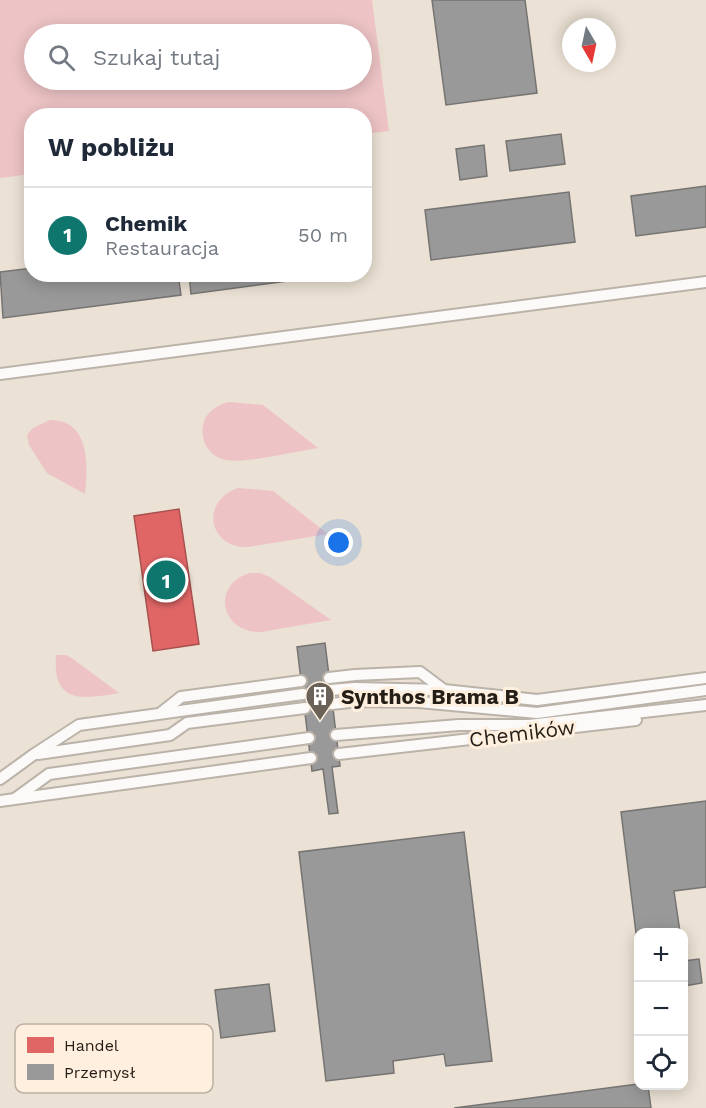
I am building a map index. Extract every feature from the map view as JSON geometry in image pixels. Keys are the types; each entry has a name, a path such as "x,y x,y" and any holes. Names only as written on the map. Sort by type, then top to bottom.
{"lane":[{"path":"0,374 706,282"},
{"path":"329,678 420,672 444,690"},
{"path":"330,690 355,688 444,690 537,700 706,678"},
{"path":"162,712 181,697 301,681"},
{"path":"332,704 358,701 419,702 537,713 706,690"},
{"path":"0,779 33,754 79,725 303,694"},
{"path":"336,735 459,725 529,725 706,705"},
{"path":"33,754 170,735 187,723 305,708"},
{"name":"Chemików","path":"339,754 706,712"},
{"path":"13,800 49,774 309,738"},
{"path":"0,801 311,758"}],"shaded area":[{"path":"0,0 372,0 389,131 372,133 372,108 24,108 24,175 0,178"},
{"path":"228,402 263,405 318,448 245,460 221,459 211,453 205,443 203,426 211,411"},
{"path":"50,420 63,422 73,427 84,446 85,494 47,473 29,445 27,435 33,428"},
{"path":"238,488 273,491 328,534 248,547 224,540 217,532 214,513 218,503 226,494"},
{"path":"250,573 260,573 270,577 331,620 261,632 247,630 236,625 229,617 226,597 230,587 238,579"},
{"path":"56,655 66,655 73,659 119,693 82,697 65,691 59,683 56,671"}],"building: Handel":[{"path":"179,509 199,644 153,651 134,516"}],"building: Przemysł":[{"path":"432,0 525,0 537,93 446,105"},
{"path":"561,134 565,164 510,171 506,141"},
{"path":"484,145 487,176 460,180 456,149"},
{"path":"706,186 706,227 636,236 631,196"},
{"path":"569,192 575,242 431,260 425,210"},
{"path":"24,269 24,282 179,282 181,295 3,318 0,272"},
{"path":"190,282 280,282 191,294"},
{"name":"Synthos Brama B","path":"325,643 340,766 332,767 338,813 329,814 323,769 312,771 297,647"},
{"path":"706,801 706,887 674,891 679,928 635,928 621,812"},
{"path":"464,832 492,1061 446,1066 444,1054 393,1061 394,1073 326,1081 299,852"},
{"path":"699,959 702,983 688,985 688,960"},
{"path":"269,984 275,1031 221,1038 215,990"},
{"path":"634,1085 634,1090 649,1090 651,1108 454,1108"}],"place":[{"name":"Chemik","path":"166,580"},
{"name":"Synthos Brama B","path":"320,722"}]}
